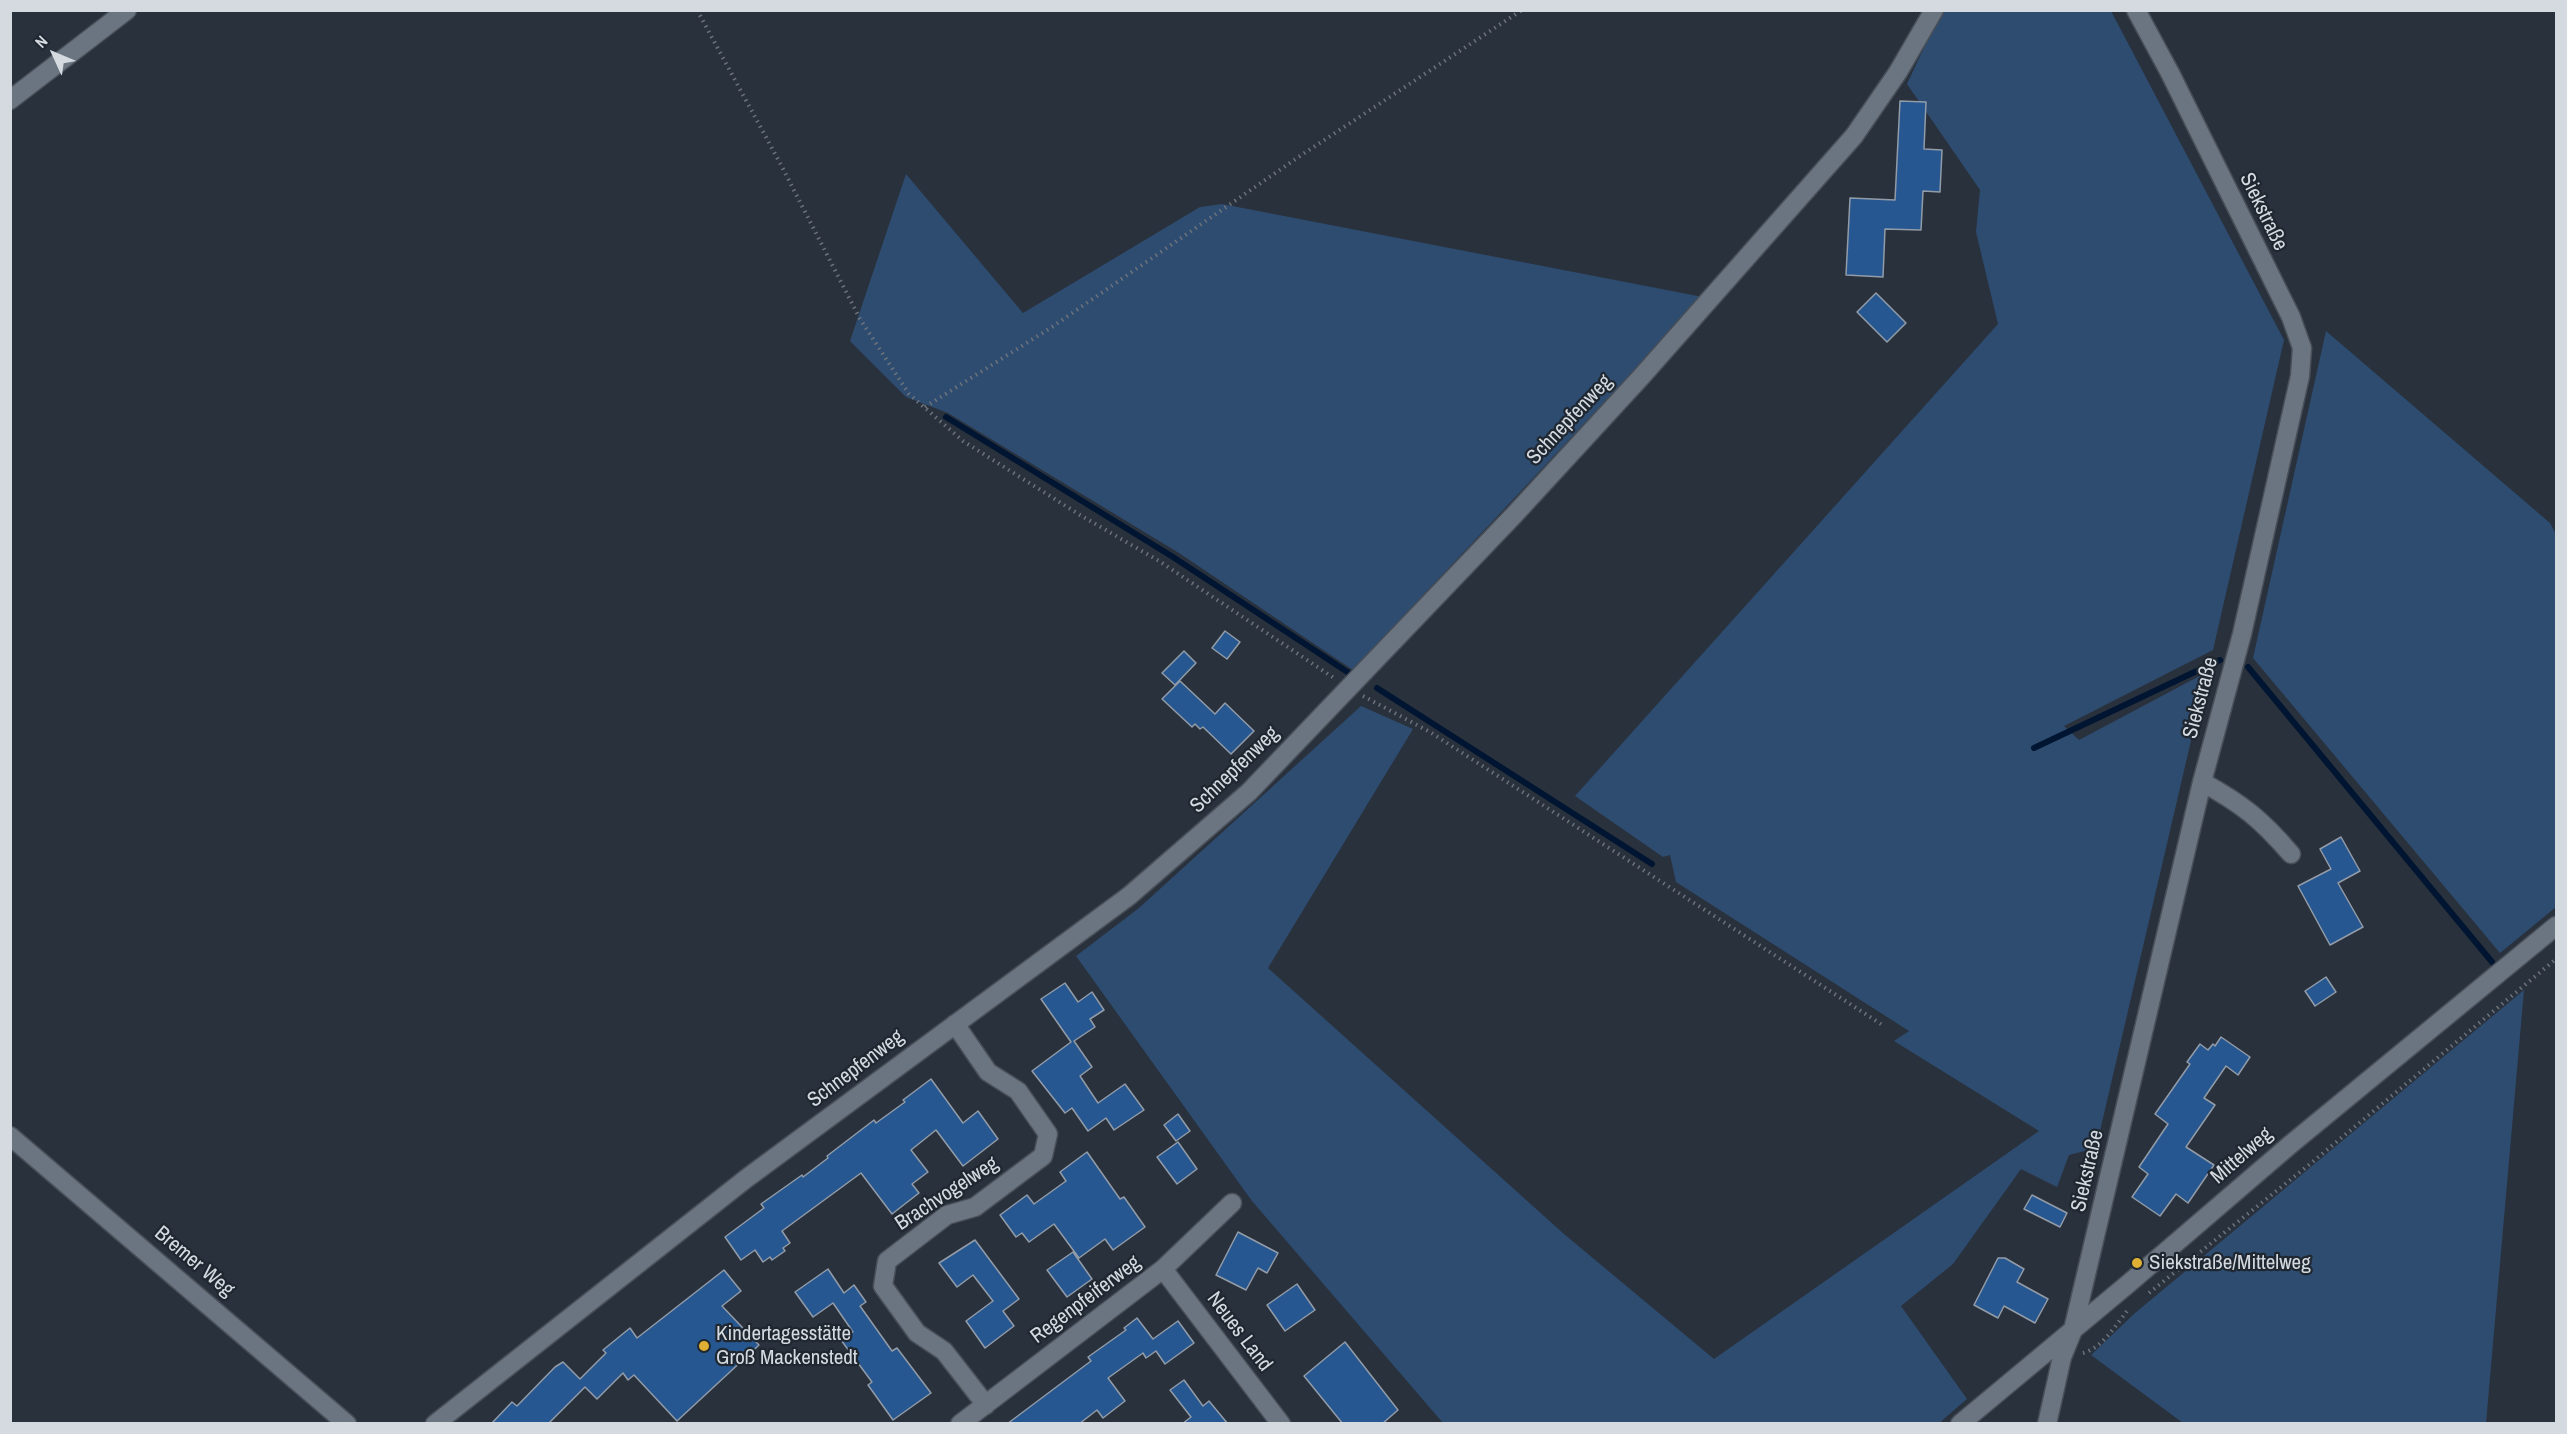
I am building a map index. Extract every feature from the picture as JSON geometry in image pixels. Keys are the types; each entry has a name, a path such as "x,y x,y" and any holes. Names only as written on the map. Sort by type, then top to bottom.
{"street":[{"path":"10,100 127,10"},
{"name":"Schnepfenweg","path":"435,1424 747,1178 1129,896 1249,792 1642,376 1854,136 1898,72 1934,10"},
{"name":"Siekstraße","path":"2047,1424 2062,1357 2073,1330 2202,782 2242,634 2300,376 2302,348 2291,317 2170,73 2136,10"},
{"path":"2202,782 2258,817 2291,854"},
{"name":"Mittelweg","path":"1960,1424 2291,1144 2556,926"},
{"name":"Brachvogelweg","path":"955,1024 988,1072 1018,1091 1048,1134 1043,1156 975,1207 947,1215 887,1261 883,1286 917,1333 944,1351 986,1405"},
{"name":"Bremer Weg","path":"10,1136 347,1424"},
{"name":"Regenpfeiferweg","path":"960,1424 1163,1269 1232,1203"},
{"name":"Neues Land","path":"1163,1269 1279,1423"}],"path":[{"path":"697,10 780,163 860,319 909,394 963,441 1080,516 1159,561 1348,688 1430,732 1884,1026"},
{"path":"925,407 1052,327 1300,156 1522,10"},
{"path":"2146,1296 2310,1164 2556,958"},
{"path":"2062,1357 2088,1352 2104,1339 2128,1311"}],"shaded area":[{"path":"1941,11 2111,11 2284,340 2213,650 2064,726 2079,740 2207,672 2096,1148 2069,1155 2057,1187 2021,1169 1953,1264 1901,1306 1967,1399 1938,1424 1443,1423 1252,1201 1076,956 1139,908 1361,706 1413,729 1268,968 1564,1234 1714,1359 2039,1131 1894,1041 1909,1031 1676,882 1670,855 1663,857 1575,796 1998,324 1976,232 1980,190 1907,84"},
{"path":"906,174 1023,313 1200,207 1222,204 1703,297 1353,670 1179,553 948,413 906,397 850,341"},
{"path":"2326,331 2550,523 2556,534 2556,907 2500,953 2253,658"},
{"path":"2524,990 2486,1423 2183,1423 2091,1355 2135,1313"}],"building":[{"path":"1900,101 1926,102 1924,149 1942,150 1940,192 1923,191 1921,230 1885,229 1883,277 1846,275 1850,198 1895,200"},
{"path":"1876,293 1906,323 1887,342 1857,312"},
{"path":"1225,631 1240,642 1227,659 1212,648"},
{"path":"1184,651 1196,663 1175,685 1162,673"},
{"path":"1180,681 1215,714 1225,703 1254,731 1231,754 1203,727 1200,729 1195,724 1192,727 1162,699"},
{"path":"2341,837 2360,871 2338,883 2363,927 2330,945 2298,886 2331,869 2320,849"},
{"path":"2326,977 2336,992 2315,1006 2305,991"},
{"path":"1065,983 1078,1002 1092,992 1104,1010 1090,1019 1095,1027 1074,1041 1092,1067 1080,1076 1098,1103 1125,1084 1144,1110 1114,1130 1106,1118 1088,1131 1072,1108 1065,1113 1032,1071 1071,1042 1041,999"},
{"path":"2221,1037 2250,1057 2238,1075 2226,1066 2204,1098 2215,1105 2186,1147 2214,1165 2188,1203 2176,1194 2160,1216 2132,1197 2148,1174 2139,1167 2168,1124 2155,1114 2190,1064 2187,1062 2200,1044 2208,1050 2213,1044 2215,1046"},
{"path":"931,1079 963,1123 978,1111 998,1139 963,1166 936,1130 911,1150 928,1172 912,1184 919,1193 892,1214 861,1173 782,1231 790,1243 783,1248 785,1251 772,1260 770,1257 763,1262 755,1250 741,1260 725,1237 764,1208 761,1204 802,1175 803,1177 874,1120 876,1123 905,1102 903,1100"},
{"path":"1178,1114 1190,1131 1176,1141 1164,1125"},
{"path":"1178,1142 1197,1169 1177,1184 1157,1157"},
{"path":"1087,1152 1120,1199 1124,1197 1145,1227 1113,1250 1105,1239 1079,1258 1054,1224 1029,1242 1022,1233 1016,1237 1000,1215 1027,1195 1034,1204 1066,1181 1060,1172"},
{"path":"2032,1195 2067,1213 2060,1227 2024,1209"},
{"path":"1238,1232 1278,1253 1267,1273 1258,1268 1246,1290 1216,1275"},
{"path":"975,1240 1019,1299 1003,1311 1014,1326 985,1348 966,1321 993,1301 973,1275 957,1287 939,1263"},
{"path":"1073,1252 1092,1279 1067,1297 1047,1270"},
{"path":"1998,1258 2005,1258 2024,1269 2017,1282 2048,1299 2035,1323 2004,1306 1998,1318 1974,1305"},
{"path":"828,1269 844,1293 854,1285 866,1302 860,1306 892,1351 897,1348 931,1393 893,1420 868,1385 872,1382 841,1340 853,1332 833,1303 813,1317 795,1292"},
{"name":"Kindertagesstätte Groß Mackenstedt","path":"724,1270 741,1291 722,1306 759,1345 677,1421 634,1375 628,1380 623,1373 597,1399 585,1387 548,1424 491,1424 512,1402 517,1406 555,1367 563,1362 580,1379 606,1353 603,1350 630,1328 637,1338"},
{"path":"1297,1284 1315,1310 1285,1331 1267,1305"},
{"path":"1137,1318 1153,1339 1178,1321 1194,1343 1165,1364 1156,1351 1146,1358 1143,1353 1108,1378 1125,1401 1103,1418 1097,1410 1079,1424 1007,1424 1091,1361 1088,1357 1126,1330 1124,1328"},
{"path":"1345,1342 1398,1410 1382,1424 1343,1424 1304,1376"},
{"path":"1184,1380 1203,1406 1209,1401 1228,1424 1182,1424 1191,1417 1170,1390"}],"waterway":[{"path":"946,417 1173,557 1352,675"},
{"path":"2034,748 2220,660"},
{"path":"2248,667 2492,962"},
{"path":"1377,688 1652,864"}],"place":[{"name":"Siekstraße/Mittelweg","path":"2137,1263"},
{"name":"Kindertagesstätte Groß Mackenstedt","path":"704,1346"}]}
